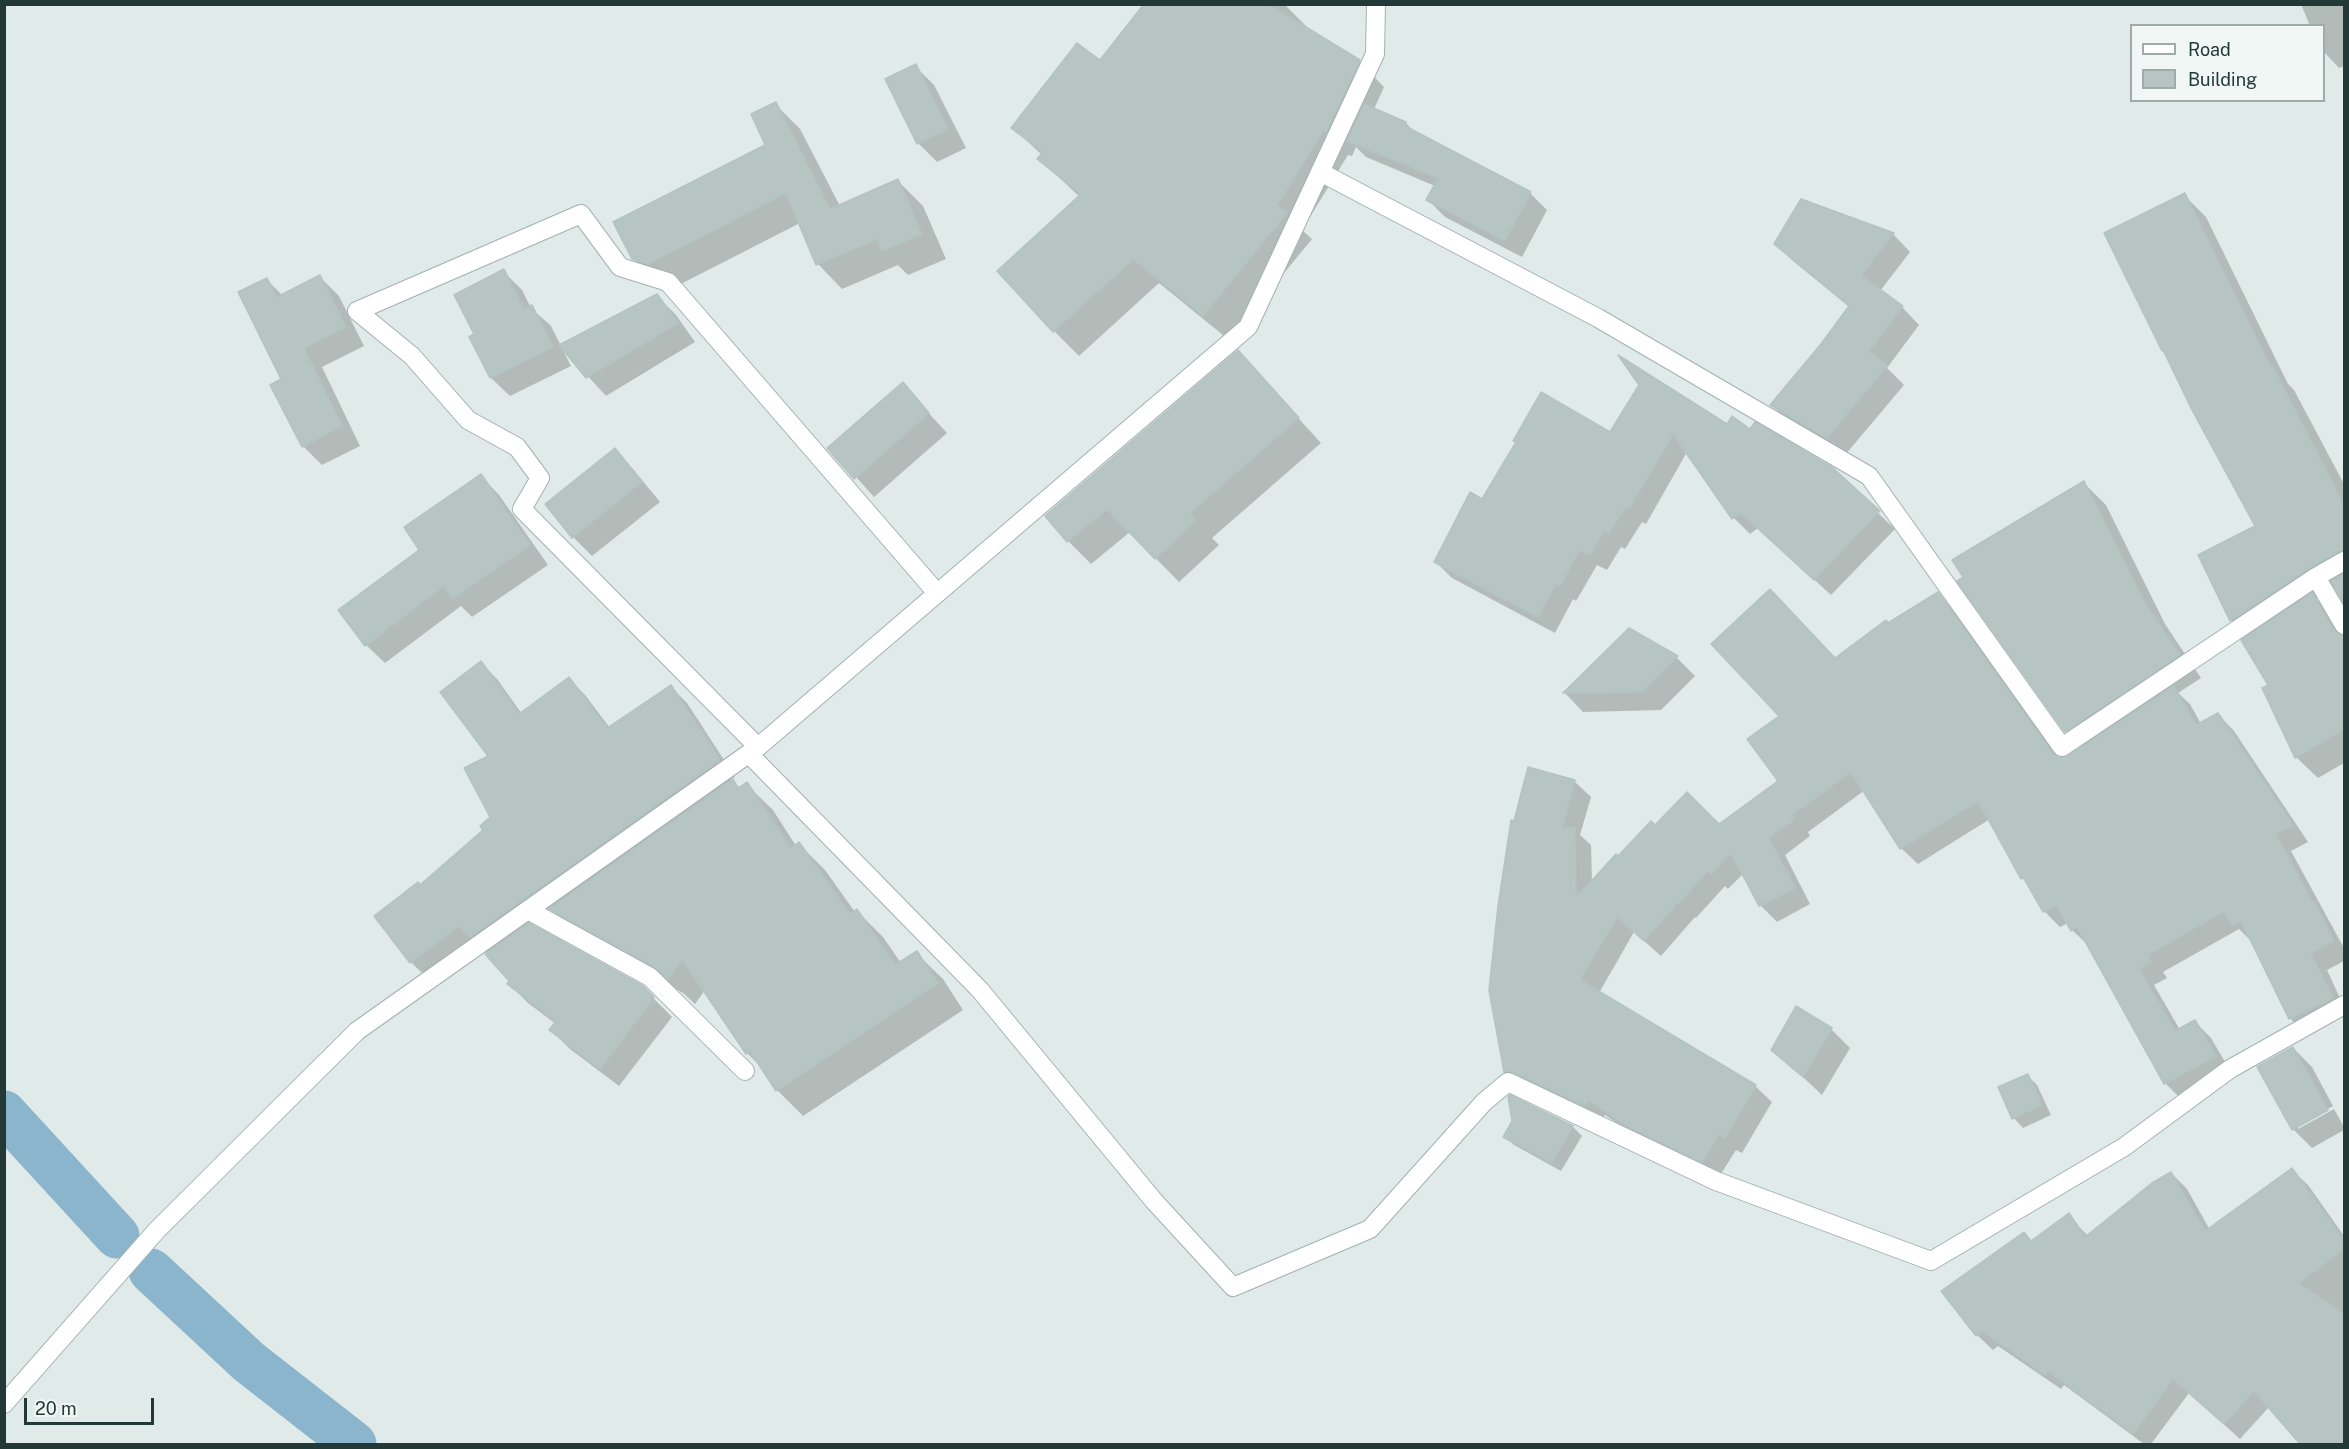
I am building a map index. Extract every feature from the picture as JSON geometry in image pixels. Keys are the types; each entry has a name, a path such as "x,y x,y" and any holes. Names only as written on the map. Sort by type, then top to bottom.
{"street":[{"path":"4,1404 157,1230 357,1031 753,750 1248,327 1375,54 1376,4"},
{"path":"1320,172 1598,318 1869,476 2062,747 2316,577 2344,561"},
{"path":"937,593 668,282 620,267 581,214 357,311 412,356 468,420 517,447 540,478 522,508 980,990 1154,1201 1233,1287 1370,1229 1484,1102 1508,1082 1716,1181 1931,1261 2124,1148 2230,1069 2344,1005"},
{"path":"2316,577 2344,625"},
{"path":"528,910 651,977 746,1071"}],"building":[{"path":"1144,4 1268,4 1360,60 1326,132 1323,131 1277,205 1287,213 1203,316 1133,259 1053,332 997,271 1081,194 1037,159 1043,152 1011,128 1077,43 1100,60"},
{"path":"916,64 948,129 917,144 885,79"},
{"path":"776,102 830,209 898,179 922,234 882,251 877,239 816,265 786,193 648,264 632,259 613,222 765,145 751,114"},
{"path":"1364,104 1406,122 1405,126 1531,192 1505,241 1426,200 1438,178 1347,141"},
{"path":"2185,193 2271,368 2273,367 2344,505 2344,550 2310,567 2230,621 2198,555 2255,526 2192,410 2104,233"},
{"path":"1801,199 1894,233 1861,275 1903,306 1869,351 1887,366 1827,438 1770,405 1821,344 1849,306 1774,244"},
{"path":"504,269 524,309 532,305 553,347 490,378 469,337 474,334 454,295"},
{"path":"320,275 346,327 304,348 342,426 302,447 270,385 281,379 238,292 267,278 277,297"},
{"path":"657,294 678,323 586,378 559,345"},
{"path":"1238,350 1299,418 1190,513 1196,520 1155,559 1107,509 1067,542 1045,516"},
{"path":"1618,355 1727,424 1732,416 1750,429 1755,422 1833,468 1880,511 1814,580 1741,513 1732,519 1673,434 1629,509 1626,507 1608,534 1604,531 1590,555 1580,550 1560,586 1556,584 1538,617 1434,562 1470,492 1482,499 1516,442 1513,441 1541,392 1610,432 1639,385"},
{"path":"903,382 929,413 854,479 827,448"},
{"path":"615,448 642,482 572,538 545,504"},
{"path":"481,474 530,545 452,599 444,586 365,646 338,610 419,550 404,527"},
{"path":"2084,481 2143,600 2180,655 2065,732 1957,581 1963,577 1952,560"},
{"path":"2344,574 2344,604 2331,581"},
{"path":"1770,589 1835,658 1886,620 1888,623 1938,592 2053,754 2058,757 2068,756 2174,686 2196,725 2218,713 2293,825 2276,834 2334,941 2311,953 2333,998 2289,1019 2241,921 2233,926 2224,911 2148,955 2151,962 2139,969 2175,1031 2195,1020 2216,1056 2164,1084 2077,927 2071,931 2056,905 2043,912 2023,877 2021,879 1978,801 1900,849 1851,772 1792,815 1795,819 1769,838 1795,888 1759,906 1731,853 1711,874 1708,871 1644,941 1617,917 1580,980 1756,1085 1725,1138 1719,1134 1702,1162 1630,1128 1588,1100 1585,1106 1513,1072 1504,1072 1489,990 1498,906 1511,820 1514,821 1528,767 1575,780 1562,829 1575,827 1576,898 1616,854 1618,856 1651,821 1655,825 1687,792 1719,824 1778,781 1747,739 1779,716 1711,644"},
{"path":"2312,593 2334,631 2344,636 2344,729 2295,758 2262,688 2268,685 2241,640"},
{"path":"1629,628 1678,656 1642,692 1563,693"},
{"path":"481,661 519,714 569,677 607,728 671,685 720,760 470,937 459,926 410,963 374,916 418,882 420,885 483,830 480,826 490,817 464,768 488,756 440,692"},
{"path":"733,779 738,788 747,782 791,848 799,842 850,914 857,909 895,965 917,951 938,983 776,1091 750,1051 746,1054 682,959 668,979 655,967 549,909"},
{"path":"529,923 643,986 654,997 600,1069 549,1030 556,1021 507,984 509,981 485,954"},
{"path":"1796,1006 1832,1028 1803,1077 1771,1050"},
{"path":"2293,1047 2328,1110 2292,1130 2257,1067"},
{"path":"2028,1074 2042,1105 2012,1119 1998,1087"},
{"path":"1510,1095 1573,1126 1552,1163 1503,1137 1512,1121 1508,1097"},
{"path":"2292,1168 2344,1240 2344,1249 2299,1283 2344,1314 2344,1444 2300,1444 2254,1391 2224,1424 2173,1379 2133,1434 2048,1371 2045,1375 1982,1331 1976,1336 1941,1291 2024,1232 2031,1241 2069,1213 2085,1237 2152,1183 2171,1172 2205,1231"}],"waterway":[{"path":"4,1113 117,1236"},
{"path":"151,1271 249,1362 354,1444"}]}
